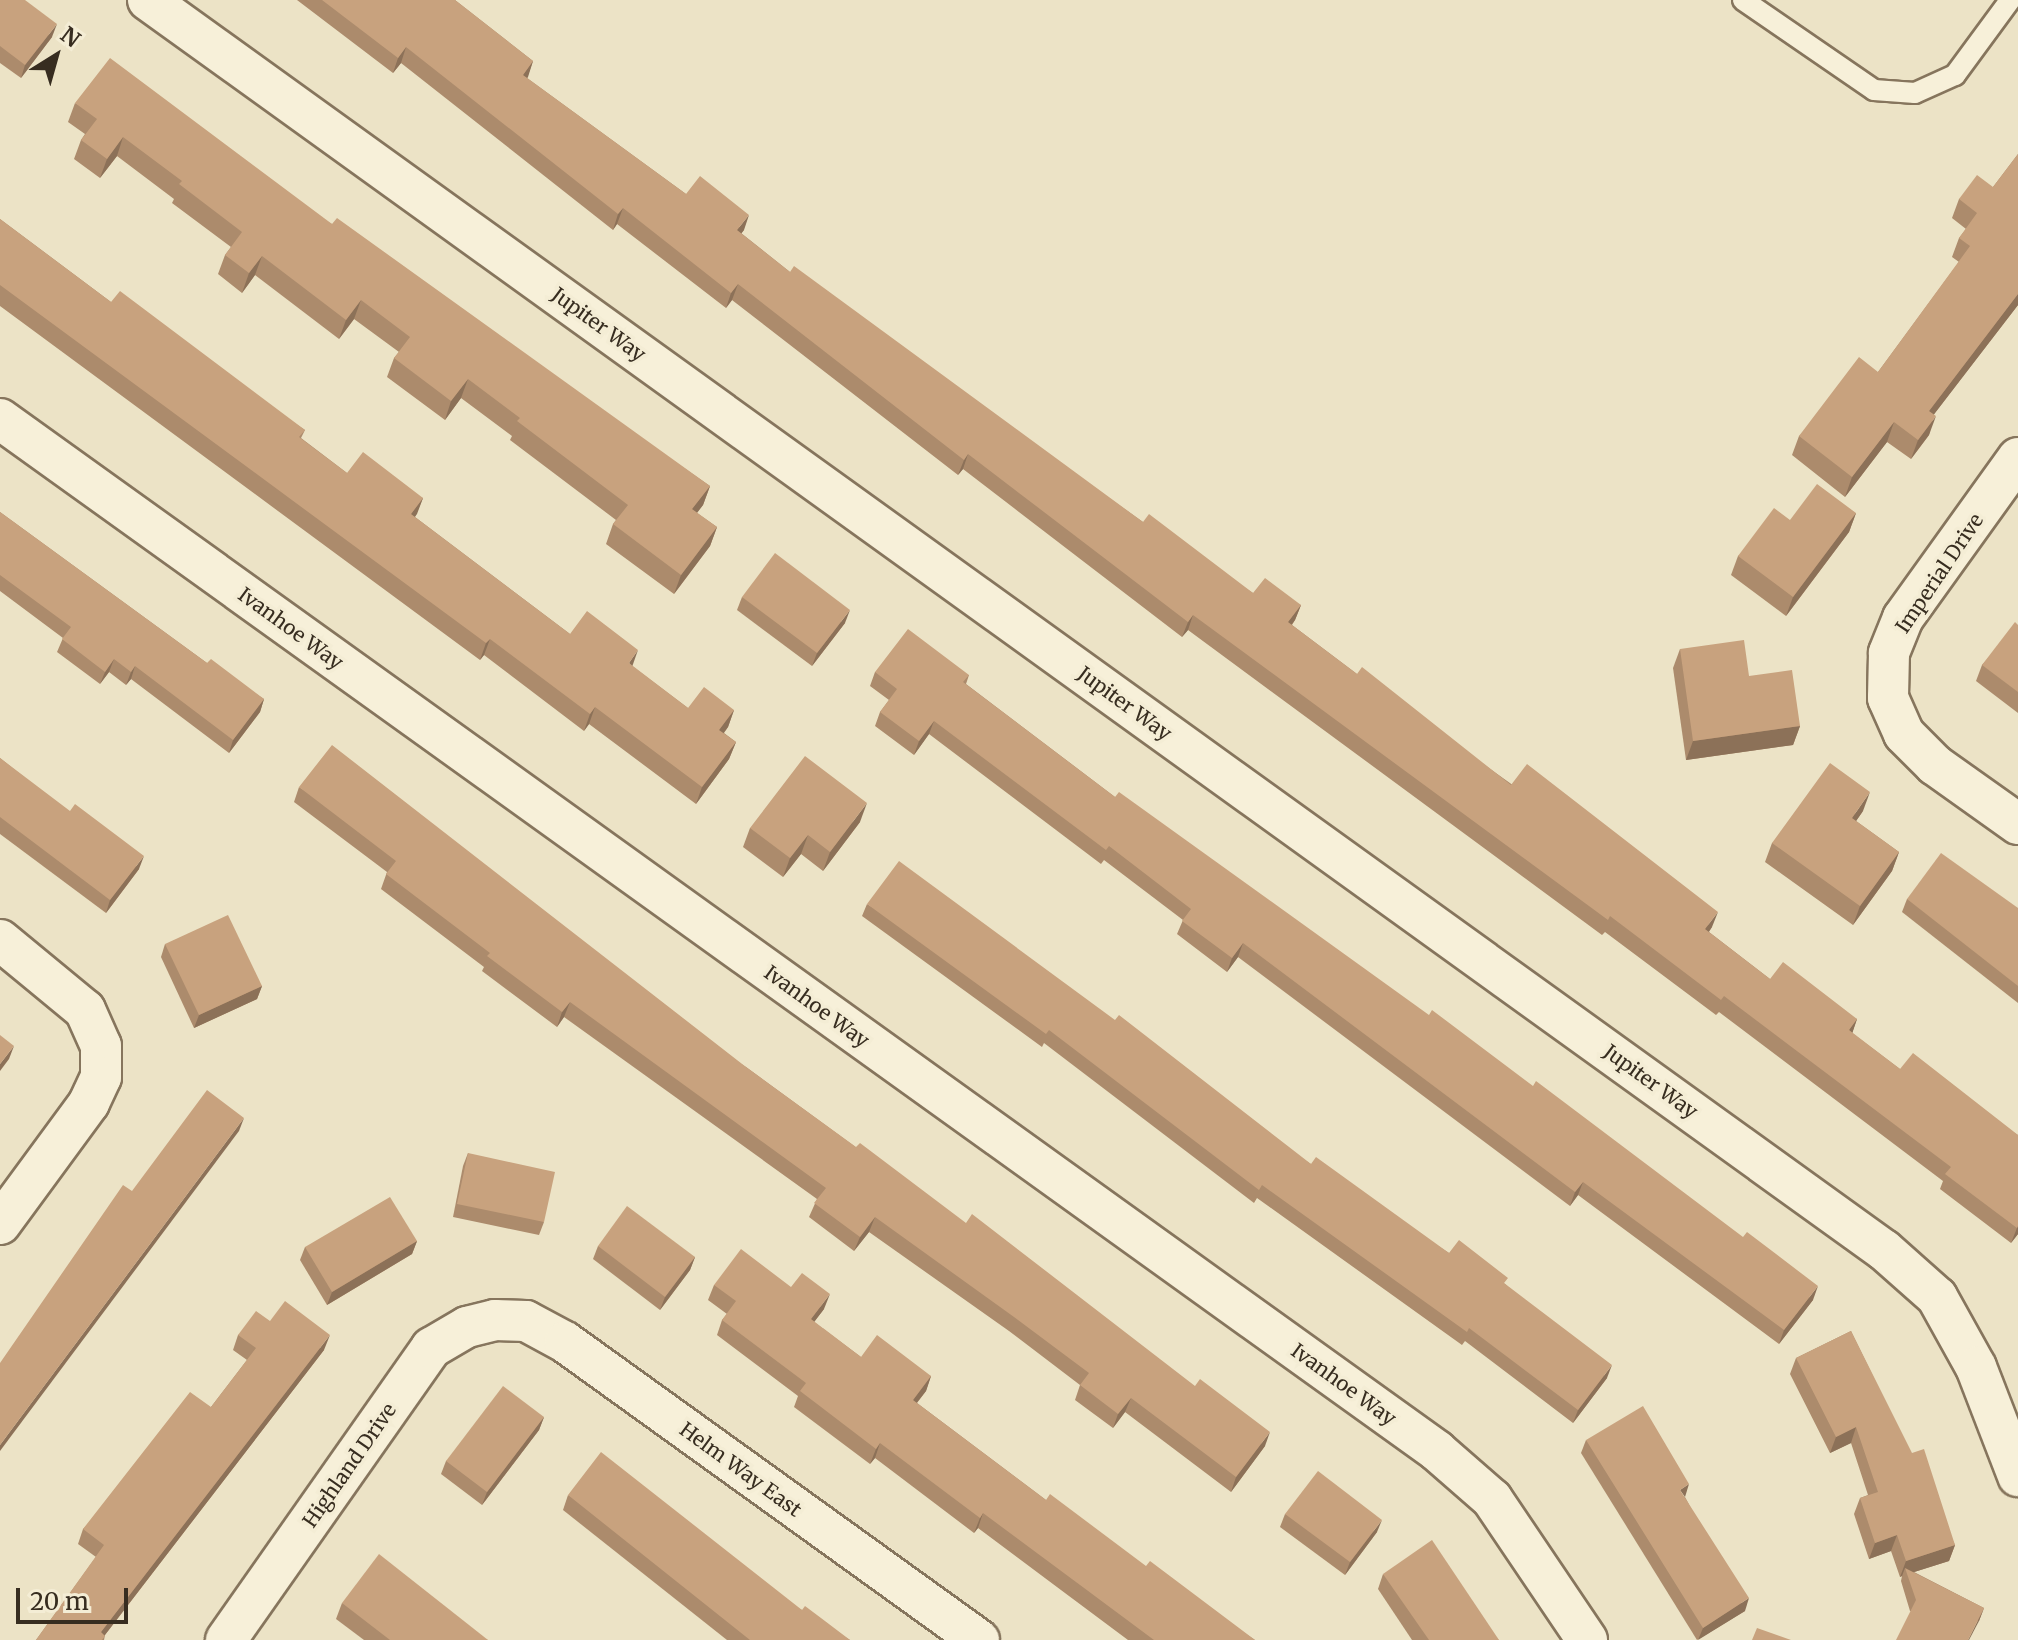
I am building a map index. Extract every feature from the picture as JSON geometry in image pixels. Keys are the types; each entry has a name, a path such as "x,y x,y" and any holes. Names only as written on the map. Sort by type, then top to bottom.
{"street":[{"name":"Jupiter Way","path":"148,0 1884,1250 1937,1297 1976,1367 2018,1476"},
{"name":"Ivanhoe Way","path":"0,419 1437,1451 1492,1499 1587,1640"},
{"name":"Imperial Drive","path":"2018,458 1903,618 1889,653 1888,698 1904,734 1925,755 2018,824"},
{"path":"0,940 85,1010 101,1046 101,1077 89,1103 0,1224"},
{"name":"Highland Drive","path":"226,1640 431,1348 467,1327 495,1320"},
{"name":"Helm Way East","path":"495,1320 526,1321 565,1342 979,1640"}],"lane":[{"path":"1752,3 1874,90 1915,93 1955,75 2010,0"}],"building":[{"path":"0,0 25,0 57,24 25,65 0,46"},
{"path":"322,0 455,0 533,61 523,75 686,194 700,176 749,215 737,230 790,272 794,266 1143,522 1149,514 1253,593 1265,578 1301,605 1288,622 1357,674 1362,667 1511,785 1527,764 1718,912 1705,929 1770,979 1783,962 1857,1019 1849,1030 1900,1069 1913,1053 2018,1135 2017,1228 1945,1174 1951,1167 1724,996 1721,1000 1610,916 1608,920 1193,615 1188,622 968,454 964,460 738,284 731,293 623,208 618,214 406,47 398,58"},
{"path":"110,58 332,224 337,218 710,486 692,509 717,527 681,575 613,524 628,505 517,421 520,418 468,379 451,401 394,358 410,337 361,300 346,320 262,256 249,273 225,255 242,232 179,184 182,181 123,137 107,159 81,140 97,119 75,103"},
{"path":"2018,154 2018,294 1929,411 1936,416 1918,440 1894,422 1852,477 1799,436 1859,357 1878,372 1970,246 1959,238 1977,213 1959,199 1977,175 1993,187"},
{"path":"0,219 111,302 120,291 305,430 299,437 347,473 363,452 423,498 411,514 570,634 587,611 638,650 629,663 688,708 704,687 734,710 719,730 736,742 702,787 595,707 590,714 490,639 486,643 0,285"},
{"path":"1817,484 1856,513 1793,597 1738,556 1774,508 1790,520"},
{"path":"0,512 207,663 211,659 264,699 233,740 135,666 131,672 114,659 105,672 62,639 71,627 0,575"},
{"path":"775,553 850,610 817,653 742,597"},
{"path":"2015,622 2018,625 2018,692 1982,665"},
{"path":"908,629 969,675 963,682 1115,797 1119,792 1429,1015 1432,1010 1533,1086 1536,1081 1743,1237 1747,1232 1818,1286 1784,1330 1583,1182 1575,1192 1243,943 1232,958 1182,921 1191,909 1109,846 1106,850 934,721 919,741 880,712 897,689 875,672"},
{"path":"1744,640 1749,676 1792,670 1800,726 1693,741 1680,649"},
{"path":"332,745 746,1067 856,1147 860,1143 966,1223 972,1214 1195,1386 1200,1379 1270,1432 1236,1477 1131,1398 1118,1414 1080,1385 1089,1373 875,1217 860,1237 814,1203 826,1188 570,1002 562,1012 487,956 490,953 386,874 396,861 299,787"},
{"path":"805,756 867,803 830,852 808,835 790,858 750,828"},
{"path":"0,758 70,811 75,804 144,856 110,900 0,817"},
{"path":"1830,763 1870,792 1852,818 1899,852 1860,906 1772,843"},
{"path":"1941,853 2018,908 2018,986 1907,899"},
{"path":"899,861 1115,1020 1119,1015 1311,1164 1316,1157 1449,1253 1459,1240 1508,1278 1504,1283 1612,1365 1578,1410 1469,1328 1467,1332 1262,1185 1259,1190 1049,1030 1046,1034 867,904"},
{"path":"228,915 262,986 199,1015 165,944"},
{"path":"0,1035 14,1046 0,1064"},
{"path":"207,1090 244,1118 0,1445 0,1363 123,1185 132,1191"},
{"path":"468,1153 555,1172 544,1222 457,1204"},
{"path":"390,1197 417,1241 332,1292 305,1247"},
{"path":"627,1206 695,1257 665,1297 598,1246"},
{"path":"741,1249 791,1287 802,1273 830,1294 811,1319 861,1357 877,1335 931,1376 913,1400 1046,1500 1050,1494 1146,1566 1150,1561 1255,1640 1154,1640 983,1513 980,1518 880,1443 876,1449 800,1391 806,1383 722,1320 736,1301 714,1285"},
{"path":"285,1301 330,1335 101,1632 105,1636 102,1640 36,1640 104,1545 83,1529 190,1392 211,1407 256,1348 238,1335 256,1311 270,1321"},
{"path":"1851,1331 1912,1453 1924,1449 1955,1545 1906,1561 1897,1535 1875,1543 1860,1498 1878,1492 1856,1427 1836,1437 1796,1358"},
{"path":"503,1386 544,1417 487,1492 446,1461"},
{"path":"1643,1406 1689,1484 1680,1490 1749,1598 1703,1628 1586,1440"},
{"path":"601,1452 802,1610 805,1606 850,1640 750,1640 568,1495"},
{"path":"1318,1471 1382,1520 1350,1562 1285,1514"},
{"path":"1432,1540 1499,1640 1429,1640 1383,1574"},
{"path":"379,1554 488,1640 390,1640 342,1603"},
{"path":"1905,1568 1984,1608 1968,1640 1896,1640 1916,1600"},
{"path":"1757,1628 1791,1640 1752,1640"}]}
